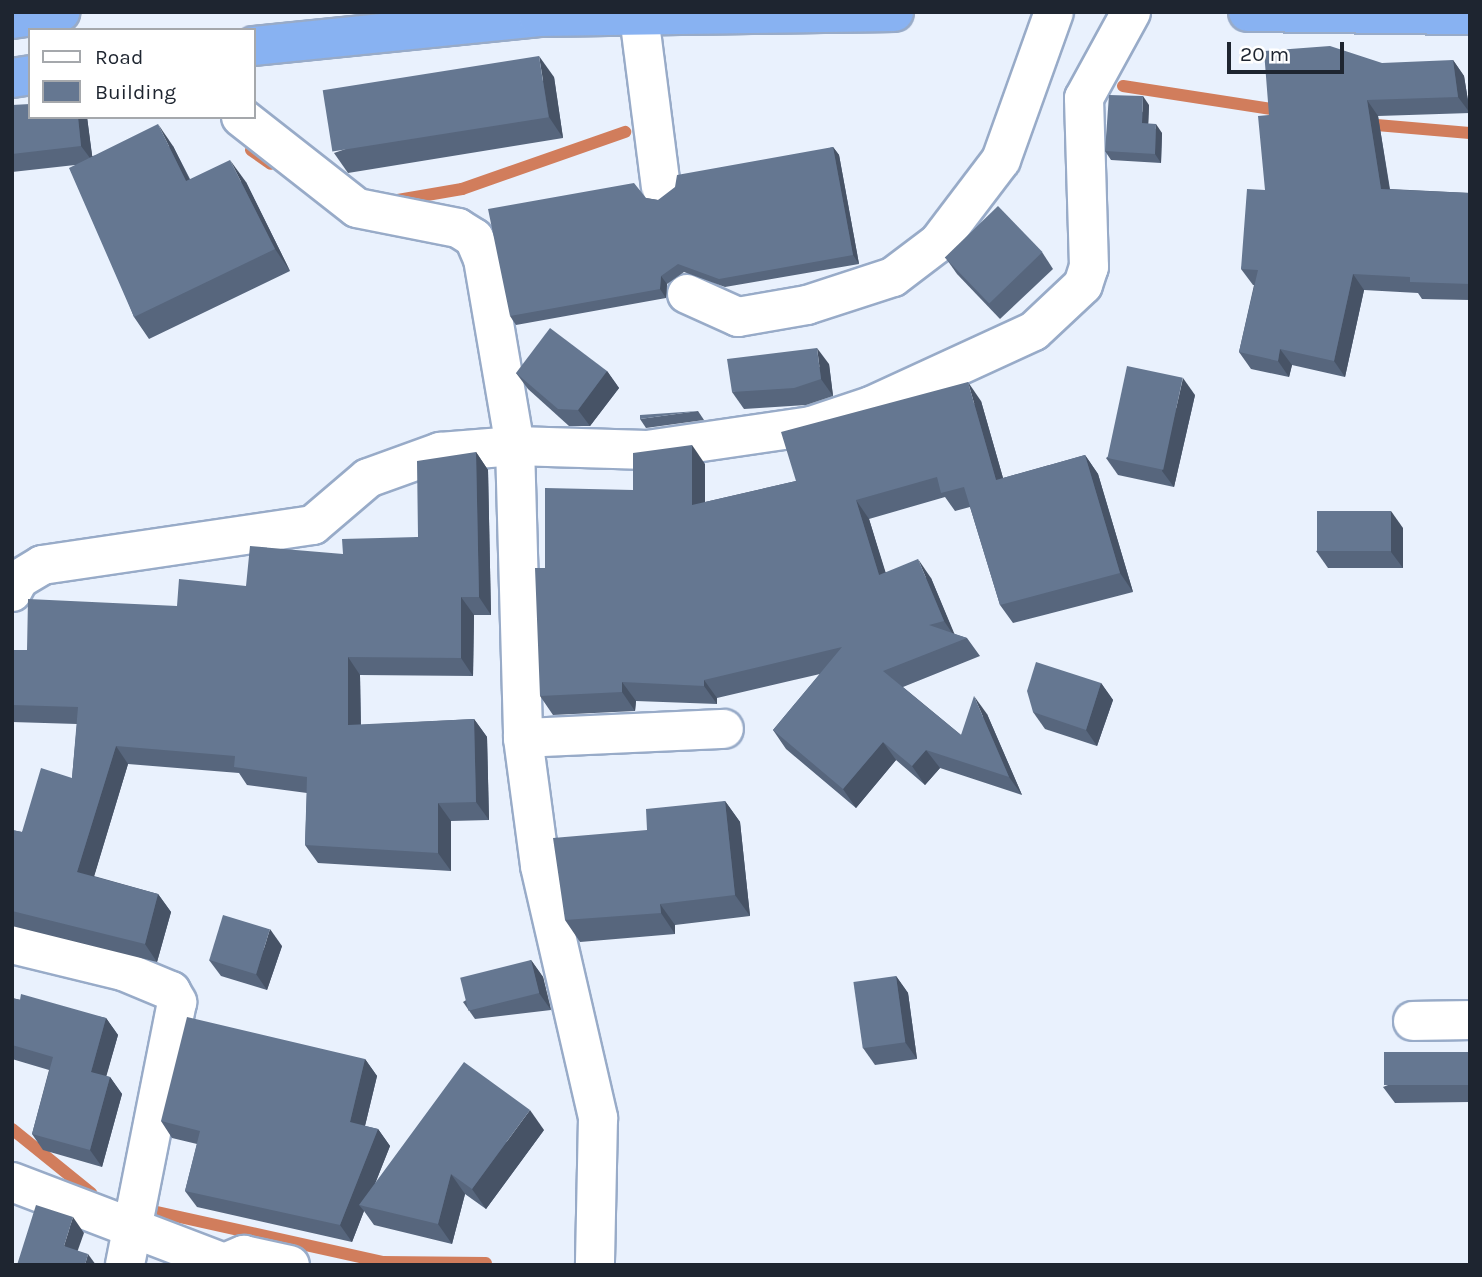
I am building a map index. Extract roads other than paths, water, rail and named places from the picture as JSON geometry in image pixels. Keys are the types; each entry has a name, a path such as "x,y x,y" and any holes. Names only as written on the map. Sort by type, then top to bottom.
{"highway":[{"path":"12,19 60,12"},
{"path":"256,46 538,18 894,12"},
{"path":"1248,12 1470,15"}],"street":[{"path":"687,294 738,317 807,306 892,277 938,243 1001,160 1054,12"},
{"path":"12,592 19,579 42,565 313,525 368,478 440,452 516,446 647,450 811,426 871,406 1034,331 1083,285 1089,267 1083,103 1131,12"},
{"path":"639,16 661,187"},
{"path":"243,119 357,208 458,228 474,238 501,348 516,446 523,738 540,866 598,1118 595,1265"},
{"path":"523,738 724,729"},
{"path":"12,944 123,971 172,990 178,1009 151,1122 135,1224"},
{"path":"1413,1021 1470,1020"},
{"path":"12,1182 135,1224 221,1263 244,1255 290,1265"}],"waterway":[{"path":"1123,86 1285,111"},
{"path":"1365,124 1470,133"},
{"path":"392,201 462,189 625,132"},
{"path":"251,150 271,164"},
{"path":"12,1129 91,1193"},
{"path":"139,1208 382,1262 486,1263"}]}
